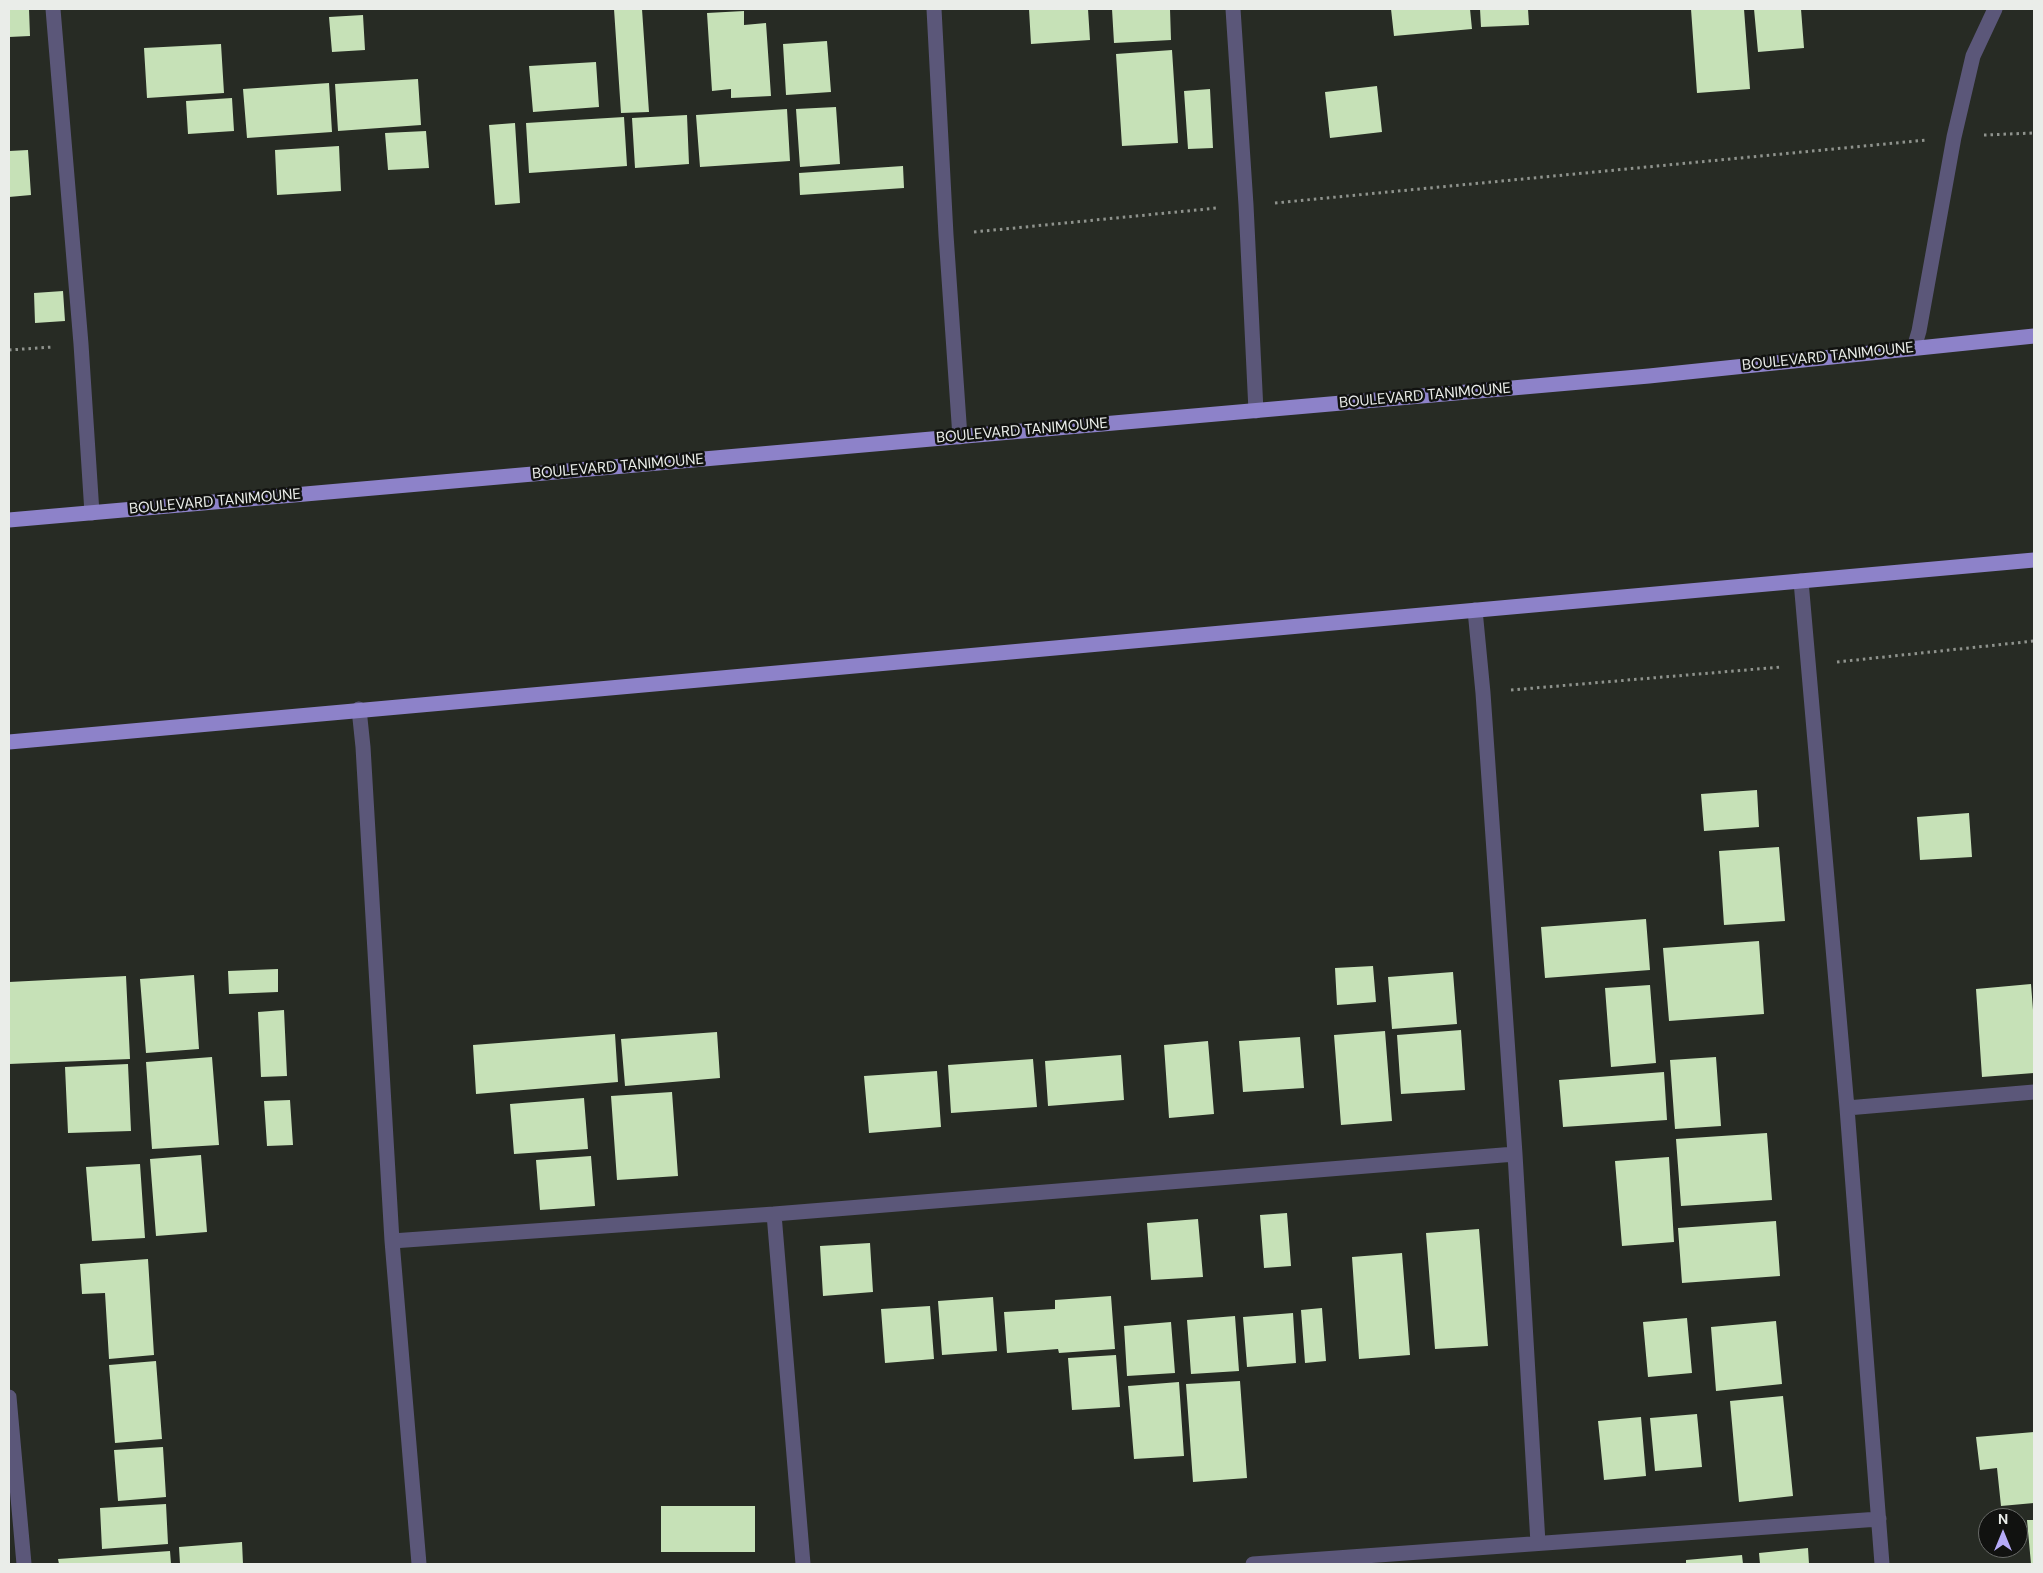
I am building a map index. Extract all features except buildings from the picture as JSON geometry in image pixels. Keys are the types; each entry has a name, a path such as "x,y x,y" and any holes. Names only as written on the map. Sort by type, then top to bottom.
{"main road":[{"name":"BOULEVARD TANIMOUNE","path":"9,520 1649,376 2034,336"},
{"path":"9,742 2034,560"}],"street":[{"path":"53,9 81,344 92,513"},
{"path":"934,9 946,234 960,436"},
{"path":"1233,9 1246,205 1256,411"},
{"path":"1914,348 1919,331 1954,137 1973,56 1995,9"},
{"path":"1801,581 1847,1108 1882,1564"},
{"path":"1475,610 1515,1154 1538,1543"},
{"path":"359,710 363,747 392,1241 419,1564"},
{"path":"1847,1108 2034,1092"},
{"path":"392,1241 774,1214 1515,1154"},
{"path":"774,1214 802,1564"},
{"path":"9,1397 24,1564"},
{"path":"1252,1564 1879,1519"}],"path":[{"path":"946,234 1954,137 2034,133"},
{"path":"9,350 81,344"},
{"path":"1482,693 1809,665 2034,641"}]}
